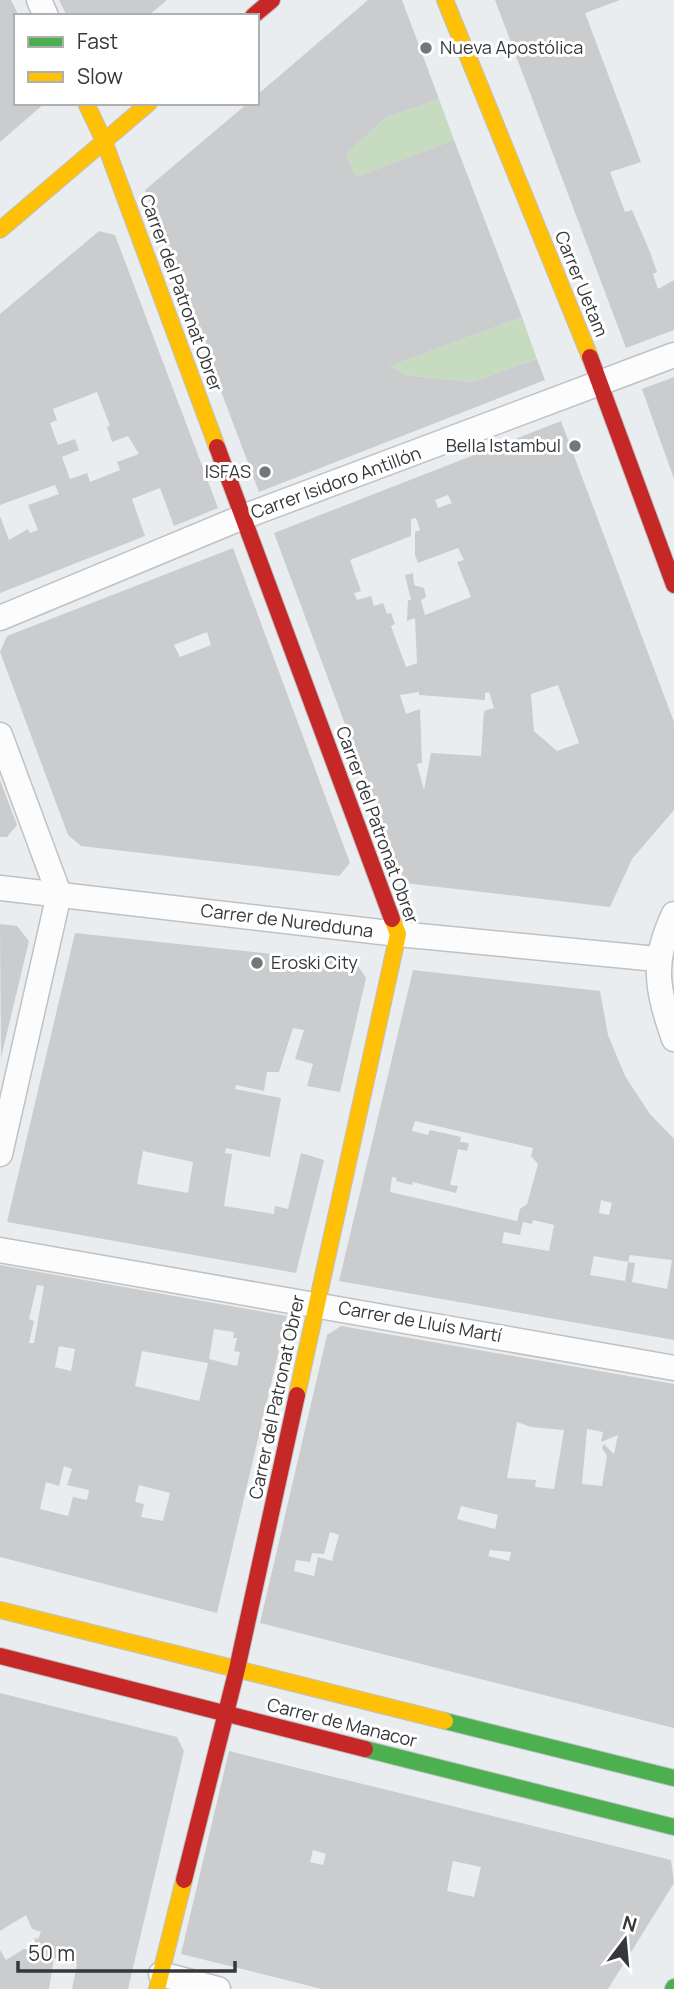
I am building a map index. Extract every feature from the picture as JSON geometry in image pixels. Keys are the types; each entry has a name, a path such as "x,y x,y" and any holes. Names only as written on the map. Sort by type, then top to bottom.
{"street":[{"path":"255,14 272,0"},
{"name":"Carrer Uetam","path":"445,0 601,384 674,585"},
{"name":"Carrer del Patronat Obrer","path":"87,105 104,141 398,934 237,1669 159,1982"},
{"path":"0,230 147,105"},
{"name":"Carrer Isidoro Antillón","path":"0,618 243,517 674,355"},
{"path":"0,735 59,894 0,1154"},
{"name":"Carrer de Nuredduna","path":"0,888 398,934 657,959"},
{"path":"674,914 657,959 663,1006 674,1039"},
{"name":"Carrer de Lluís Martí","path":"0,1250 317,1303 674,1368"},
{"name":"Carrer de Manacor","path":"0,1610 674,1778"},
{"name":"Carrer de Manacor","path":"0,1656 674,1827"},
{"path":"159,1982 218,1989"}],"green space":[{"path":"439,99 454,140 356,177 346,154 387,117"},
{"path":"522,317 537,359 471,382 406,375 390,366"}],"building":[{"path":"0,0 11,0 18,14 14,14 14,105 43,105 0,142"},
{"path":"59,0 167,0 150,14 66,14"},
{"path":"368,0 402,0 439,99 387,117 346,154 356,177 454,140 522,317 390,366 406,375 471,382 537,359 545,380 259,492 145,190 246,105 259,105 259,93"},
{"path":"495,0 620,0 585,13 641,162 610,172 625,212 632,210 650,252 657,272 653,274 658,289 674,280 674,330 626,348"},
{"path":"99,231 115,235 218,508 174,526 160,488 132,499 145,536 0,593 0,516 9,540 28,529 30,533 38,530 28,505 59,494 55,485 0,505 0,314","holes":["97,392 110,426 107,427 112,442 128,436 139,454 117,462 120,470 90,482 87,473 70,479 62,457 79,450 75,439 58,445 50,423 57,420 53,409"]},
{"path":"674,377 674,479 642,389"},
{"path":"561,421 674,722 674,810 632,859 610,907 404,883 274,533","holes":["448,495 452,503 438,508 435,500","416,518 420,530 415,532 415,555 418,563 458,548 464,560 457,562 471,597 425,615 421,600 426,597 424,588 414,585 413,573 405,575 411,600 408,600 407,621 415,618 417,663 406,667 391,626 395,624 391,613 387,614 383,603 374,606 371,596 357,600 354,593 361,591 350,560 411,536 411,519","558,685 579,743 557,751 534,731 531,694","419,692 419,695 485,700 485,693 489,692 494,708 484,711 481,756 431,753 424,790 417,764 422,763 420,709 406,714 400,695"]},
{"path":"233,548 350,863 339,876 81,846 68,835 0,652 7,636","holes":["207,632 211,645 180,657 174,645"]},
{"path":"0,780 17,825 7,837 0,837"},
{"path":"0,924 17,926 29,941 1,1058"},
{"path":"75,933 356,963 366,978 340,1092 307,1086 313,1064 295,1059 304,1030 293,1028 279,1072 267,1072 264,1091 236,1085 235,1089 281,1098 270,1157 226,1148 225,1153 232,1154 224,1206 274,1214 275,1206 288,1209 301,1153 324,1160 296,1273 7,1222","holes":["143,1151 193,1162 188,1193 137,1184"]},
{"path":"413,970 600,991 608,1035 625,1076 650,1114 674,1139 674,1340 339,1281","holes":["415,1121 533,1148 531,1156 538,1164 527,1204 520,1209 517,1221 390,1192 392,1177 397,1178 396,1181 412,1185 413,1182 456,1193 458,1186 450,1185 458,1149 467,1151 469,1143 460,1142 461,1137 430,1130 428,1135 412,1131","601,1200 612,1203 609,1215 599,1213","533,1220 554,1225 549,1251 502,1243 504,1232 520,1235 523,1222 532,1224","630,1255 672,1260 667,1289 632,1282 635,1263 628,1262","594,1256 628,1262 625,1281 590,1275"]},
{"path":"0,1265 287,1316 217,1613 0,1557","holes":["37,1285 44,1286 34,1343 29,1343 34,1321 29,1319","214,1329 234,1332 233,1338 237,1338 234,1351 240,1352 237,1366 209,1359","59,1346 75,1349 71,1371 55,1367","142,1351 208,1363 199,1401 135,1386","64,1466 72,1469 67,1485 89,1490 87,1500 73,1497 68,1516 40,1509 46,1482 59,1486","139,1485 170,1493 163,1521 141,1517 144,1504 135,1502"]},
{"path":"341,1326 674,1384 674,1728 260,1623 327,1335","holes":["517,1422 531,1427 564,1430 554,1489 535,1487 536,1480 507,1478","587,1429 603,1432 601,1442 618,1435 614,1454 604,1444 602,1448 607,1456 602,1486 582,1484","461,1506 498,1515 495,1529 457,1519","330,1532 339,1535 332,1561 318,1557 314,1576 294,1571 296,1560 310,1562 312,1553 324,1554","490,1550 511,1552 509,1561 488,1556"]},
{"path":"0,1693 177,1737 184,1751 128,1989 72,1989 77,1964 54,1958 49,1989 0,1989 0,1950 6,1960 35,1942 34,1938 38,1939 41,1932 32,1929 26,1915 0,1931"},
{"path":"229,1751 671,1860 674,1883 608,1989 322,1989 181,1954","holes":["313,1850 326,1854 323,1865 310,1862","453,1861 481,1867 474,1897 447,1891"]}],"traffic: fast":[{"path":"445,1721 674,1778"},
{"path":"365,1749 674,1827"}],"traffic: slow":[{"path":"445,0 590,357"},
{"path":"87,105 104,141 217,447"},
{"path":"0,230 147,105"},
{"path":"297,1395 398,934 392,919"},
{"path":"0,1610 445,1721"},
{"path":"157,1989 184,1880"}],"traffic: jam":[{"path":"255,14 272,0"},
{"path":"590,357 674,585"},
{"path":"217,447 392,919"},
{"path":"184,1880 237,1669 297,1395"},
{"path":"0,1656 365,1749"}],"place":[{"name":"Nueva Apostólica","path":"426,48"},
{"name":"Bella Istambul","path":"575,446"},
{"name":"ISFAS","path":"265,472"},
{"name":"Eroski City","path":"257,963"}]}
